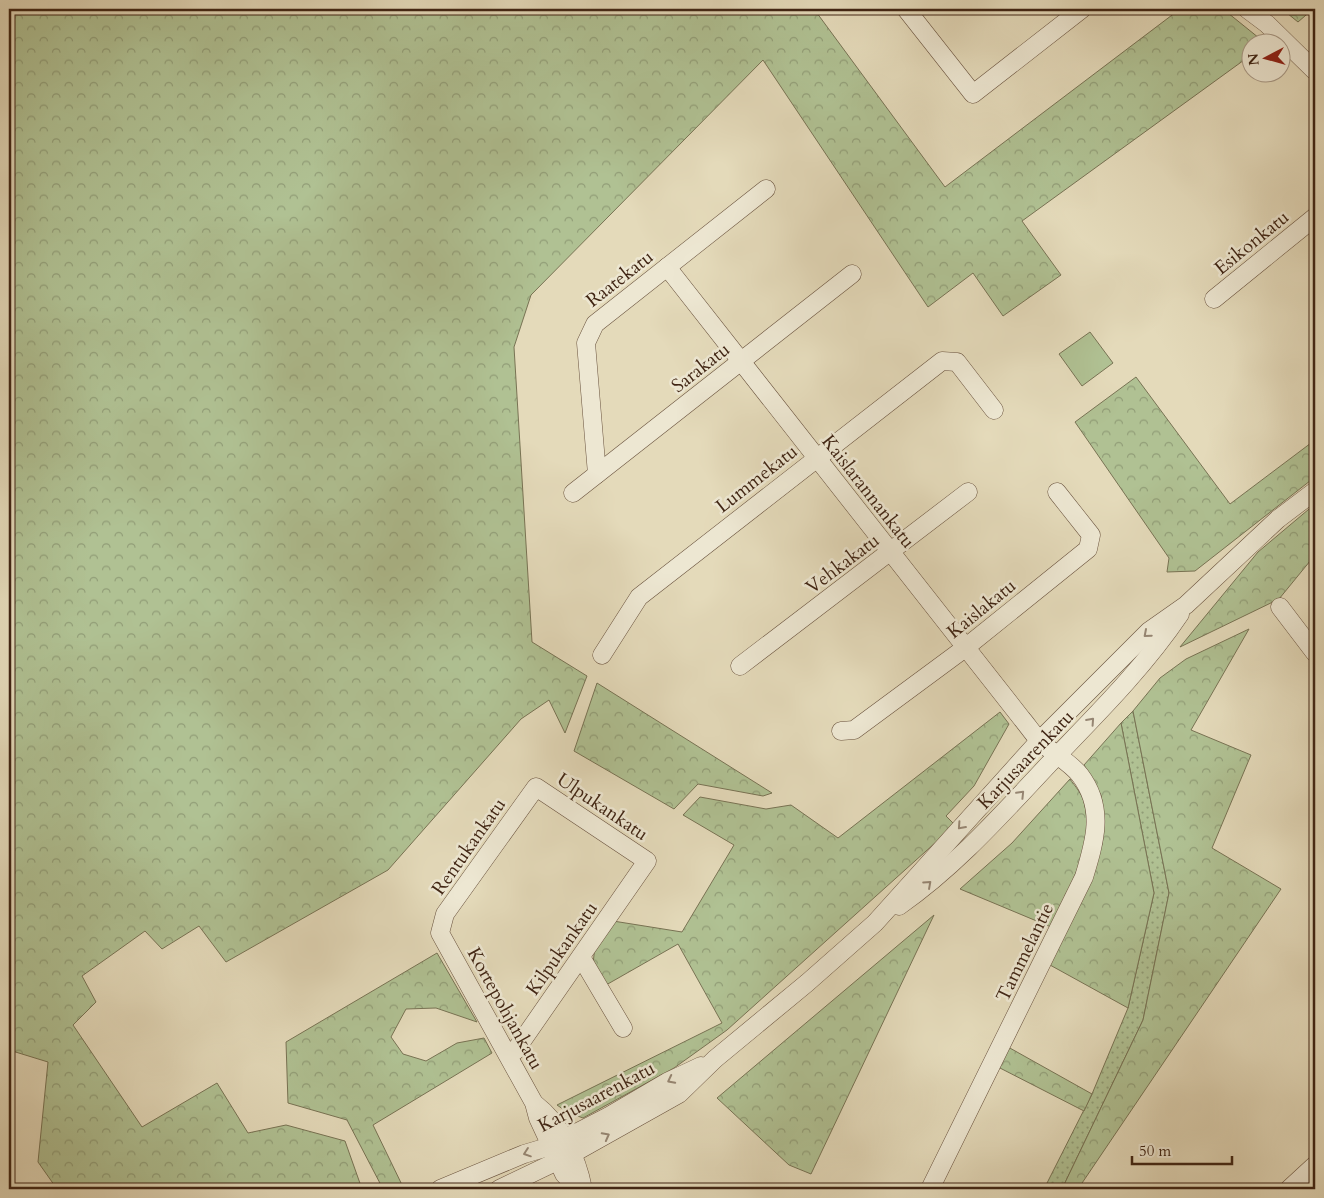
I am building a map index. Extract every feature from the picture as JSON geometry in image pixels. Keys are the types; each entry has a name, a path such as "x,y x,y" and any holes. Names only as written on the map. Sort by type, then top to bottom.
{"street":[{"path":"906,9 973,94 1082,9"},
{"path":"1247,9 1267,24 1315,71"},
{"name":"Raatekatu","path":"598,474 586,343 595,324 766,189"},
{"name":"Esikonkatu","path":"1214,299 1315,217"},
{"name":"Kaislarannankatu","path":"667,266 1039,741"},
{"name":"Sarakatu","path":"573,493 852,274"},
{"name":"Lummekatu","path":"602,655 640,597 942,361 957,362 994,410"},
{"name":"Karjusaarenkatu","path":"500,1189 561,1150 679,1094 715,1059 807,983 875,923 1039,741 1149,631 1186,605 1278,518 1315,491"},
{"name":"Vehkakatu","path":"740,666 968,492"},
{"name":"Kaislakatu","path":"841,731 854,730 966,648 1088,549 1091,535 1058,492"},
{"name":"Karjusaarenkatu","path":"875,923 924,889 987,830 1162,641 1186,605"},
{"path":"1280,607 1315,653"},
{"name":"Tammelantie","path":"930,1189 1084,877 1095,842 1096,816 1092,798 1080,774 1039,741"},
{"name":"Ulpukankatu","path":"536,787 647,862"},
{"name":"Rentukankatu","path":"440,933 445,914 536,787"},
{"name":"Kilpukankatu","path":"508,1056 515,1052 647,862"},
{"name":"Kortepohjankatu","path":"440,933 534,1104 558,1125 561,1150"},
{"path":"581,958 623,1028"},
{"path":"561,1150 564,1174 578,1189"},
{"path":"561,1150 580,1174 583,1189"},
{"name":"Karjusaarenkatu","path":"440,1189 524,1154 561,1150"},
{"path":"1289,1189 1315,1165"}],"green space":[{"path":"9,9 814,9 945,187 1180,9 1223,9 1252,32 1242,32 1242,62 1022,221 1061,275 1003,316 973,273 928,307 763,60 531,295 514,347 532,642 587,676 565,733 549,700 521,719 388,870 226,962 199,926 162,949 145,931 82,976 96,1002 73,1025 142,1127 217,1083 248,1133 286,1125 345,1141 362,1189 57,1189 38,1162 48,1062 9,1050"},
{"path":"1282,9 1313,9 1298,22"},
{"path":"1090,332 1113,363 1082,386 1059,354"},
{"path":"1136,377 1230,504 1315,440 1315,477 1195,571 1167,572 1169,558 1075,422"},
{"path":"1315,504 1315,555 1279,599 1180,647 1258,552"},
{"path":"1249,629 1191,730 1251,755 1212,848 1281,889 1078,1189 1062,1189 1143,1020 1169,893 1133,711 1160,678 1186,659"},
{"path":"597,683 772,793 763,796 698,784 674,809 574,751"},
{"path":"1133,711 1169,893 1143,1020 1062,1189 1044,1189 1092,1094 1128,1008 1154,893 1121,723"},
{"path":"1000,712 1009,724 974,786 946,816 955,825 727,1030 674,1068 583,1118 567,1112 557,1105 722,1023 678,944 606,985 593,964 595,946 613,921 682,932 734,845 683,815 700,797 766,809 791,805 838,838"},
{"path":"1121,723 1154,893 1128,1008 1050,965 1102,844 1104,816 1101,795 1084,765"},
{"path":"1070,779 1084,802 1087,818 1086,834 1083,850 1072,882 1051,927 960,889 1012,843"},
{"path":"934,915 811,1174 789,1165 717,1098"},
{"path":"437,953 477,1022 436,1008 406,1009 391,1037 403,1054 426,1061 457,1043 484,1038 492,1053 373,1125 404,1189 383,1189 347,1120 288,1103 286,1042"},
{"path":"1008,1047 1092,1094 1084,1111 998,1067"}]}
